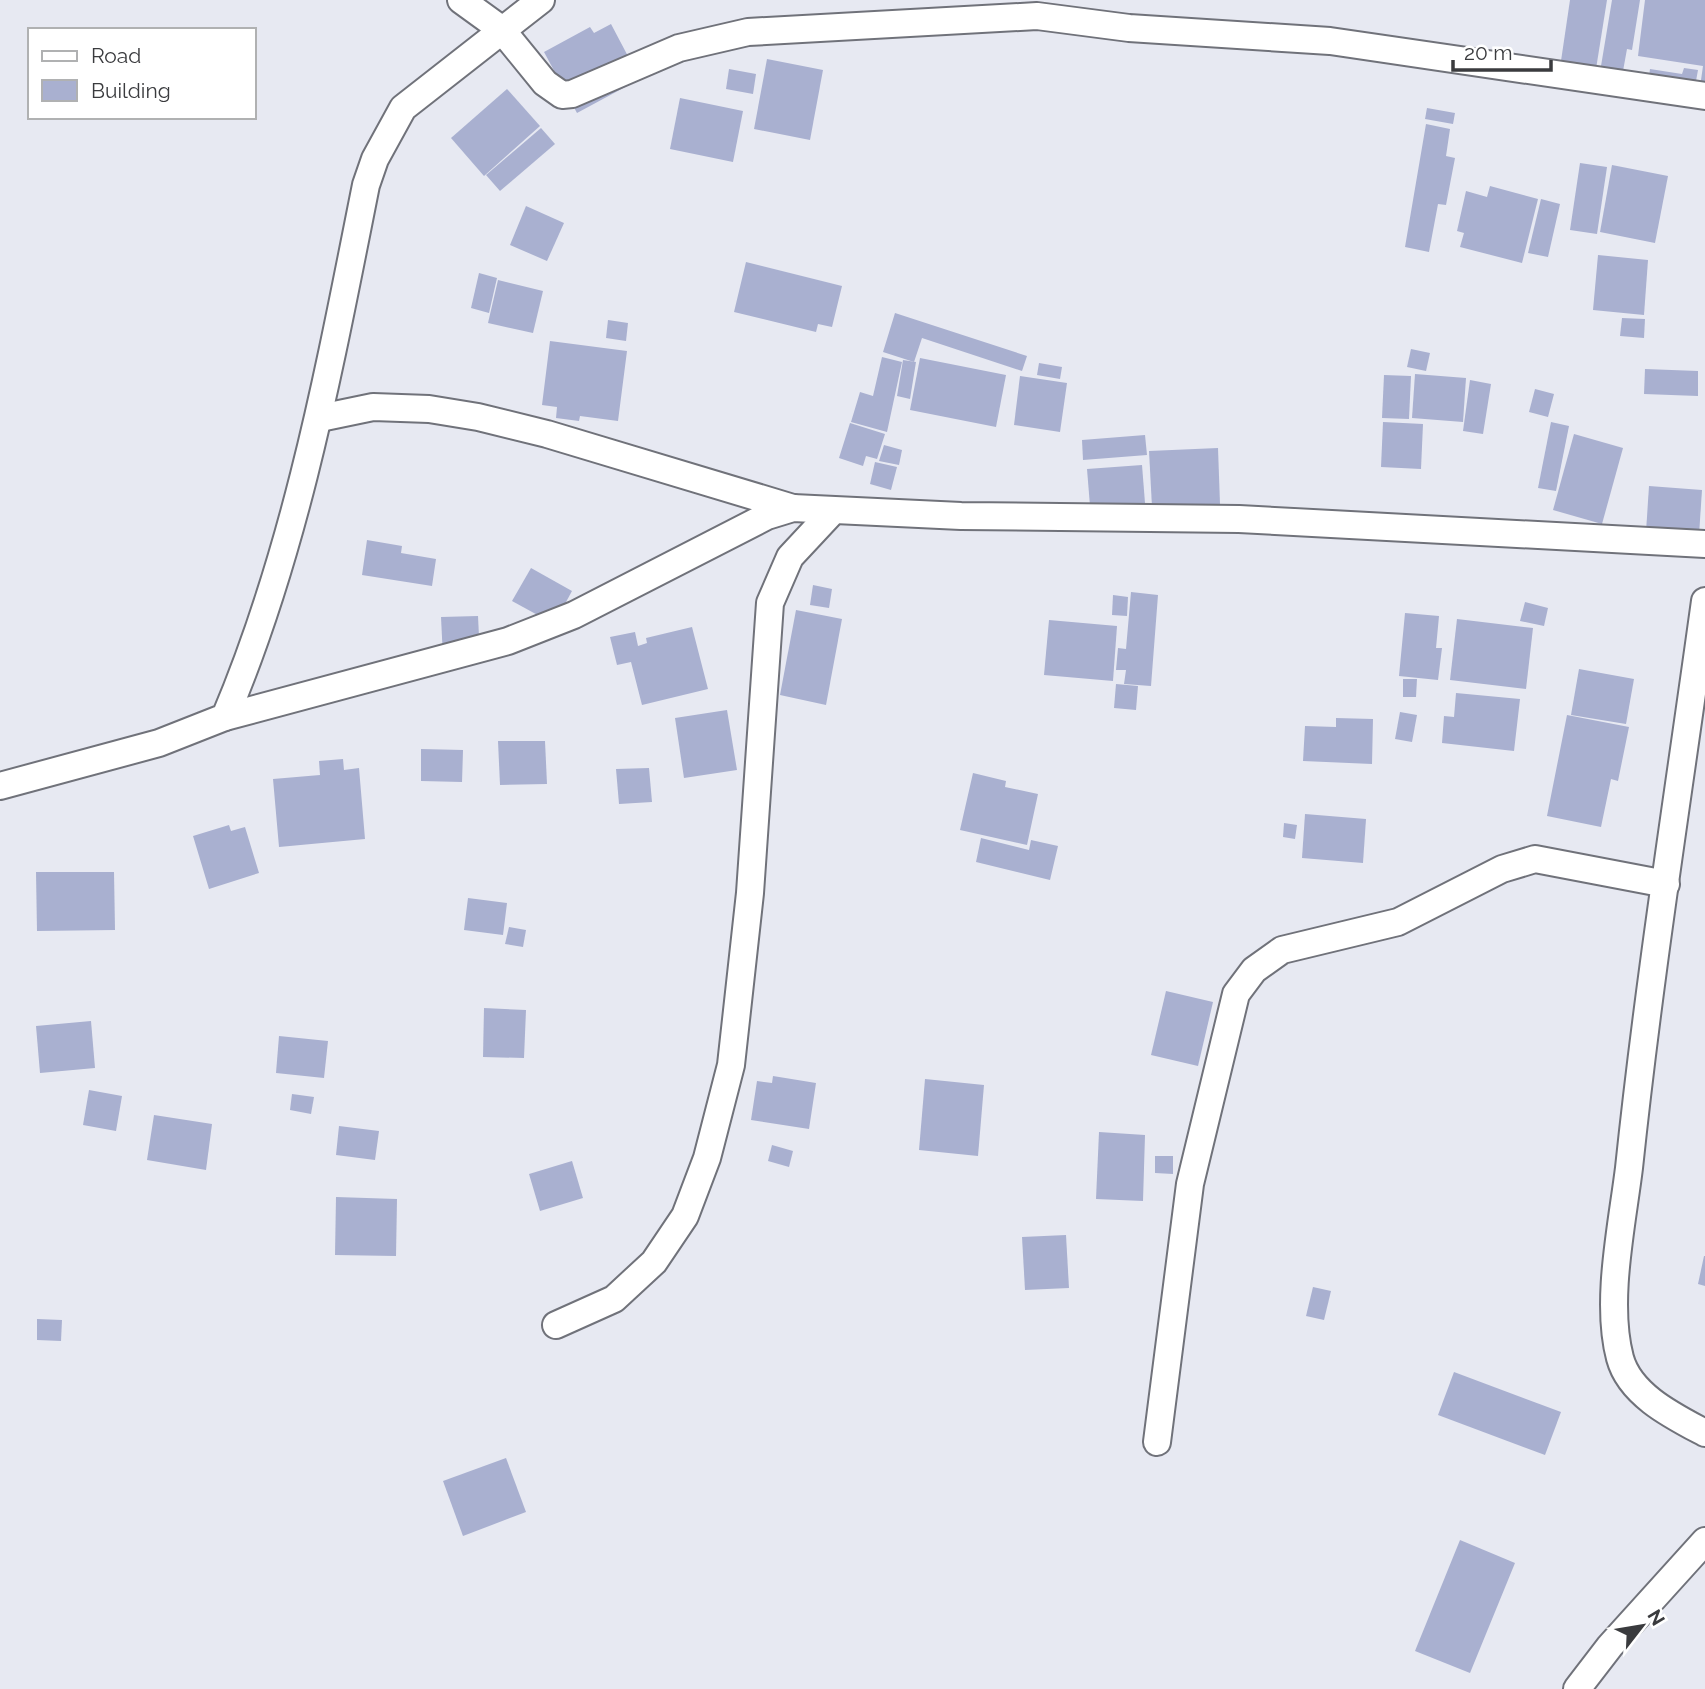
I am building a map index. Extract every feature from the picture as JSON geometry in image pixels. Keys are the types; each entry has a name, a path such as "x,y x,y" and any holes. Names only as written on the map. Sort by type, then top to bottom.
{"street":[{"path":"461,0 501,29 545,83 562,95 572,94 678,48 748,32 1037,16 1129,28 1330,41 1705,96"},
{"path":"225,717 255,647 320,418 366,185 375,159 403,108 541,0"},
{"path":"320,418 373,407 429,409 547,434 793,508 832,512 1239,519 1705,544"},
{"path":"0,786 159,743 225,717 508,641 574,615 766,516 793,508"},
{"path":"556,1325 614,1299 654,1262 685,1216 707,1158 733,1052 750,892 770,603 790,558 832,512"},
{"path":"1705,601 1635,1109 1615,1321 1620,1359 1635,1387 1678,1419 1705,1433"},
{"path":"1157,1442 1190,1184 1236,994 1254,970 1282,950 1398,922 1502,869 1535,859 1666,884"},
{"path":"1577,1689 1610,1646 1705,1541"}],"building":[{"path":"1570,0 1607,0 1592,94 1557,88"},
{"path":"1612,0 1640,0 1632,50 1627,49 1621,82 1599,78"},
{"path":"1645,0 1705,0 1705,102 1698,101 1703,66 1638,56"},
{"path":"611,24 640,79 577,113 544,52 590,27 594,33"},
{"path":"767,59 823,70 810,140 754,129"},
{"path":"1684,68 1698,70 1692,103 1648,84 1650,69 1682,74"},
{"path":"729,69 756,74 753,94 726,89"},
{"path":"507,89 540,126 484,176 451,138"},
{"path":"680,98 743,111 733,162 670,149"},
{"path":"1427,108 1455,113 1453,124 1425,119"},
{"path":"1426,124 1450,129 1446,156 1455,158 1446,205 1438,204 1429,252 1405,247"},
{"path":"541,128 555,144 500,191 486,175"},
{"path":"1580,163 1607,167 1597,234 1570,230"},
{"path":"1612,165 1668,176 1655,243 1600,232"},
{"path":"1490,186 1538,199 1522,263 1460,247 1464,233 1457,231 1466,191 1487,197"},
{"path":"1541,199 1560,204 1548,257 1528,253"},
{"path":"526,206 564,223 547,261 510,245"},
{"path":"1598,255 1648,260 1644,315 1593,310"},
{"path":"746,262 842,286 832,327 818,324 816,332 734,312"},
{"path":"479,273 497,278 489,313 471,308"},
{"path":"498,280 543,291 533,333 488,323"},
{"path":"895,313 1027,356 1022,371 922,338 914,362 883,352"},
{"path":"1622,318 1645,319 1644,338 1620,336"},
{"path":"608,320 628,323 626,341 606,338"},
{"path":"550,341 627,351 618,421 580,416 579,421 556,418 557,407 542,405"},
{"path":"1411,349 1430,353 1426,371 1407,367"},
{"path":"882,357 902,362 887,432 851,422 860,392 873,396"},
{"path":"920,358 1006,375 996,427 910,410"},
{"path":"903,360 916,362 910,399 897,396"},
{"path":"1039,363 1062,367 1060,379 1037,375"},
{"path":"1645,369 1698,371 1698,396 1644,394"},
{"path":"1415,374 1466,378 1463,422 1412,418"},
{"path":"1384,375 1411,376 1409,419 1382,418"},
{"path":"1020,376 1067,383 1060,432 1014,425"},
{"path":"1470,380 1491,384 1483,434 1463,431"},
{"path":"1535,389 1554,394 1548,417 1529,412"},
{"path":"1383,422 1423,424 1421,469 1381,467"},
{"path":"1551,422 1569,426 1556,491 1538,488"},
{"path":"850,423 885,434 877,459 866,456 863,466 839,458"},
{"path":"1574,434 1623,448 1602,524 1553,510"},
{"path":"1145,435 1147,455 1083,460 1082,440"},
{"path":"884,445 902,450 899,465 879,461"},
{"path":"1218,448 1220,504 1152,507 1149,451"},
{"path":"875,462 897,467 891,490 870,484"},
{"path":"1142,465 1145,503 1090,506 1087,469"},
{"path":"1649,486 1702,490 1699,535 1646,532"},
{"path":"367,540 402,546 401,553 436,559 432,586 362,575"},
{"path":"531,568 572,591 554,624 512,601"},
{"path":"813,585 832,589 829,608 810,605"},
{"path":"1131,592 1158,595 1151,686 1124,684 1126,670 1116,670 1118,648 1126,649"},
{"path":"1113,595 1128,597 1127,616 1112,615"},
{"path":"1525,602 1548,608 1544,626 1520,621"},
{"path":"796,610 842,619 826,705 780,695"},
{"path":"1405,613 1439,616 1436,648 1442,648 1438,680 1399,676"},
{"path":"478,616 480,657 443,658 441,617"},
{"path":"1457,619 1533,628 1526,689 1450,680"},
{"path":"1049,620 1117,626 1113,681 1044,675"},
{"path":"692,627 708,689 642,705 631,662 617,665 610,637 635,632 638,646 647,643 646,638"},
{"path":"1579,669 1634,679 1626,724 1571,715"},
{"path":"1403,679 1417,679 1416,697 1403,697"},
{"path":"1116,684 1138,686 1136,710 1114,708"},
{"path":"1456,693 1520,699 1514,751 1442,743 1444,716 1454,717"},
{"path":"727,710 737,770 684,778 675,718"},
{"path":"1400,712 1417,715 1412,742 1395,739"},
{"path":"1567,715 1629,727 1618,781 1611,779 1601,827 1547,816"},
{"path":"1336,718 1373,719 1372,764 1303,761 1305,726 1336,727"},
{"path":"498,741 545,741 547,784 500,785"},
{"path":"421,749 463,750 462,782 421,781"},
{"path":"343,759 344,770 359,768 365,839 279,847 273,779 320,775 319,761"},
{"path":"649,768 652,802 619,804 616,769"},
{"path":"973,773 1006,781 1005,787 1038,794 1027,845 960,830"},
{"path":"1305,814 1366,819 1363,863 1302,858"},
{"path":"1284,823 1297,825 1295,839 1283,837"},
{"path":"229,825 231,831 245,827 259,873 209,889 193,836"},
{"path":"981,838 1029,850 1031,840 1058,846 1050,880 976,862"},
{"path":"36,872 114,872 115,930 37,931"},
{"path":"468,898 507,903 503,935 464,930"},
{"path":"509,927 526,930 523,947 505,944"},
{"path":"1166,991 1213,1002 1198,1066 1151,1055"},
{"path":"484,1008 526,1010 524,1058 483,1057"},
{"path":"91,1021 95,1068 40,1073 36,1026"},
{"path":"279,1036 328,1041 324,1078 276,1073"},
{"path":"773,1076 816,1083 809,1129 751,1120 757,1081 772,1083"},
{"path":"925,1079 984,1085 978,1156 919,1150"},
{"path":"89,1090 122,1096 116,1131 83,1125"},
{"path":"292,1094 314,1097 311,1114 290,1110"},
{"path":"154,1115 212,1124 206,1170 147,1160"},
{"path":"339,1126 379,1131 375,1160 336,1155"},
{"path":"1099,1132 1145,1135 1143,1201 1096,1199"},
{"path":"772,1145 793,1151 789,1167 768,1161"},
{"path":"1155,1156 1173,1156 1173,1174 1155,1173"},
{"path":"572,1161 583,1198 540,1211 529,1174"},
{"path":"336,1197 397,1199 396,1256 335,1255"},
{"path":"1066,1235 1069,1288 1025,1290 1022,1237"},
{"path":"1705,1256 1705,1286 1698,1284"},
{"path":"1313,1287 1331,1291 1324,1320 1306,1316"},
{"path":"37,1319 62,1320 61,1341 37,1340"},
{"path":"1454,1372 1561,1412 1545,1455 1438,1415"},
{"path":"506,1458 526,1512 463,1536 443,1481"},
{"path":"1460,1540 1515,1563 1470,1673 1415,1651"}]}
